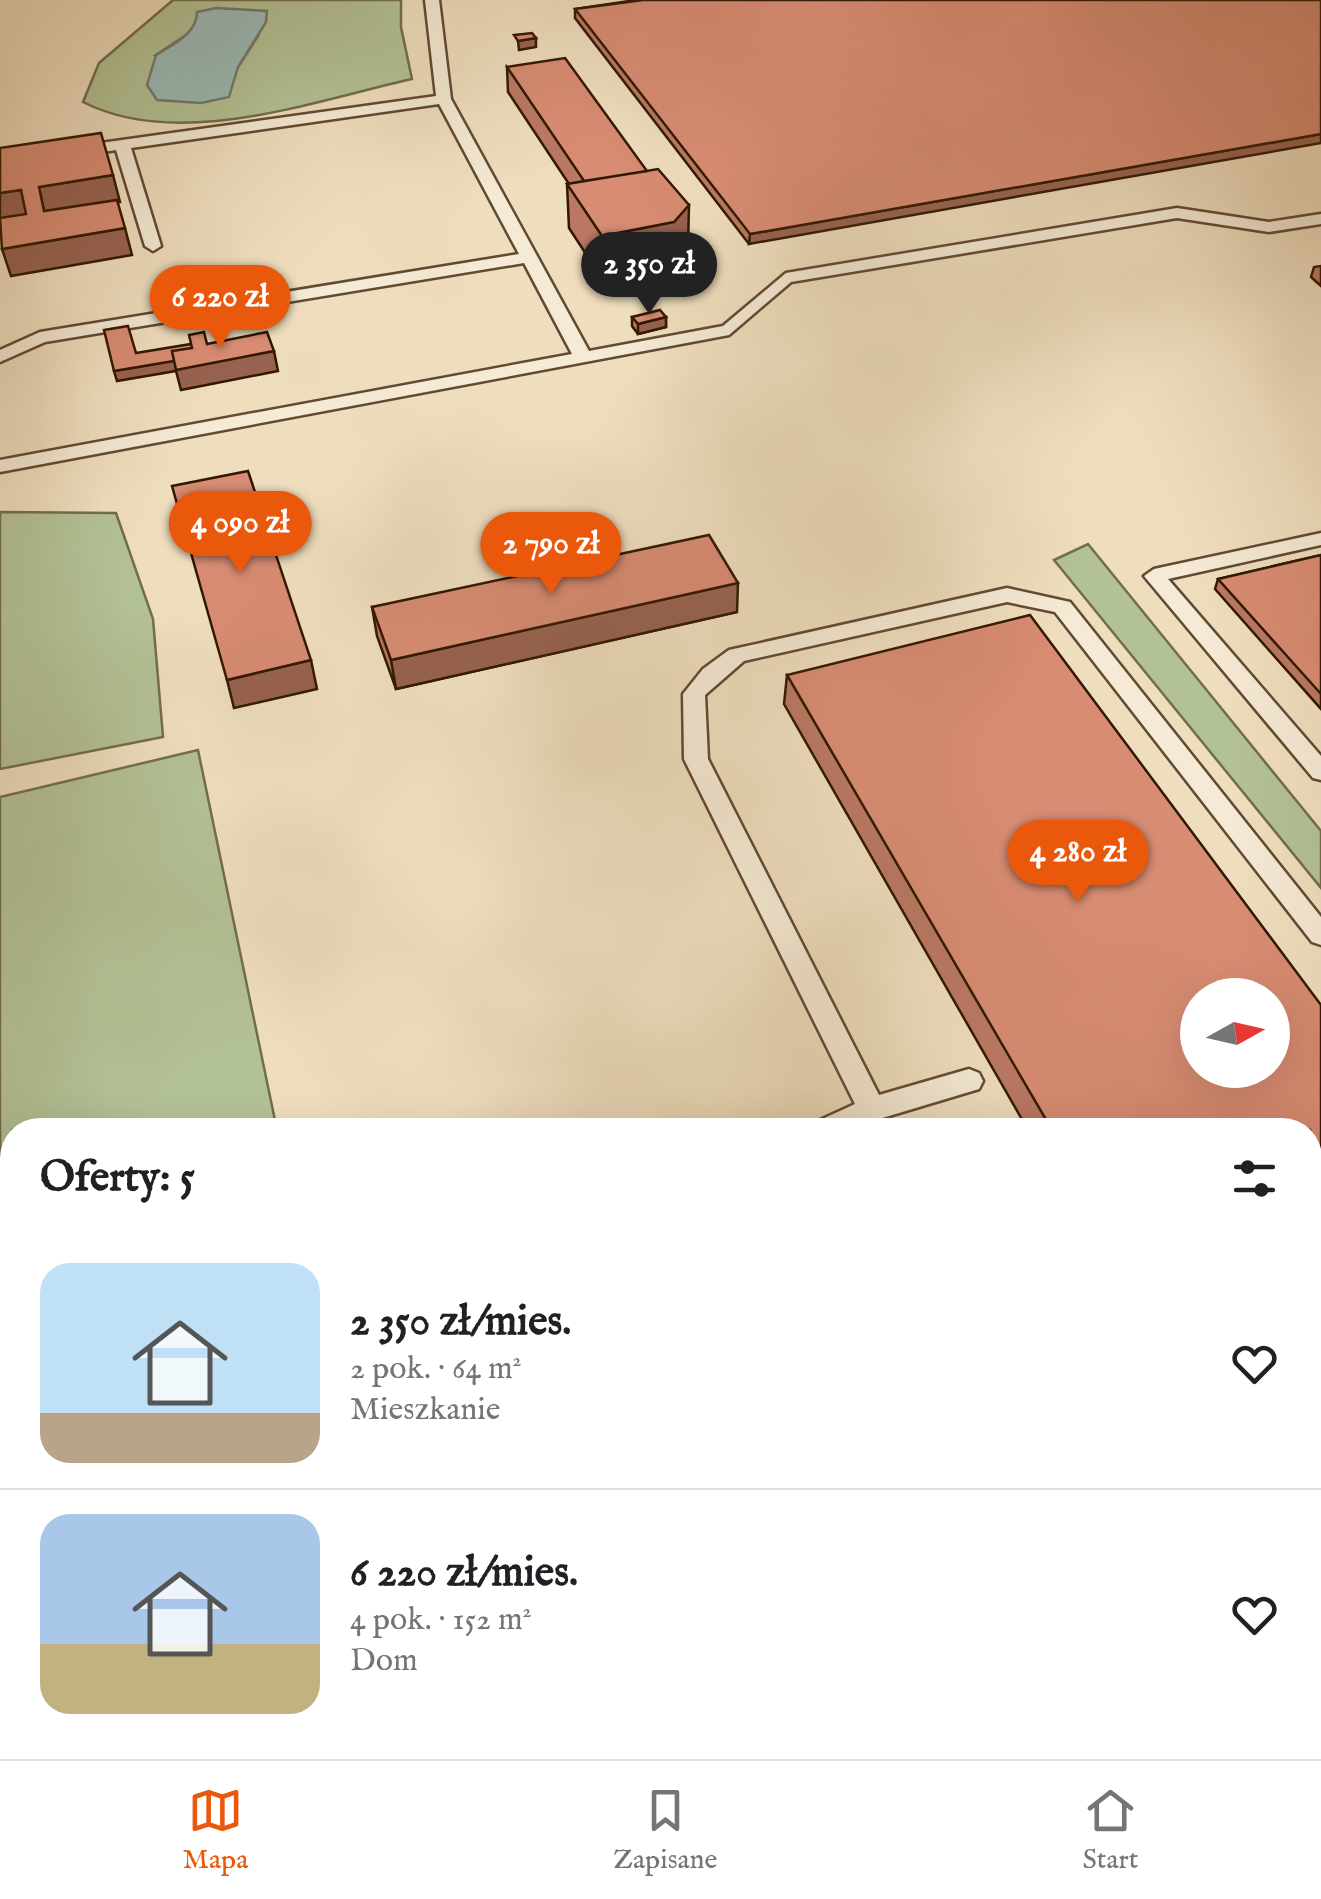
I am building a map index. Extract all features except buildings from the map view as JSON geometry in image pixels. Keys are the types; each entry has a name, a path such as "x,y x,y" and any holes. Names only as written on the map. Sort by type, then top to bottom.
{"lane":[{"path":"432,0 444,99 584,359"},
{"path":"52,156 444,99"},
{"path":"122,145 154,246"},
{"path":"0,466 730,330 786,278 1178,212 1269,227 1321,219"},
{"path":"0,357 40,337 528,257"},
{"path":"1321,539 1154,576 1321,772"},
{"path":"872,1110 696,759 694,694 711,674 737,656 1008,595 1062,607 1321,935"},
{"path":"854,1118 969,1082"}],"green space":[{"path":"173,0 401,0 401,27 412,79 246,117 161,122 121,116 83,102 99,63","holes":["197,22 258,36 238,67 156,55 189,33"]},
{"path":"0,512 116,513 153,619 163,737 0,769"},
{"path":"1088,544 1321,831 1321,888 1054,560"},
{"path":"198,750 275,1118 0,1118 0,797"}],"water":[{"path":"216,8 267,11 266,22 238,67 229,97 201,103 157,100 147,85 156,55 189,32 197,12"}]}
